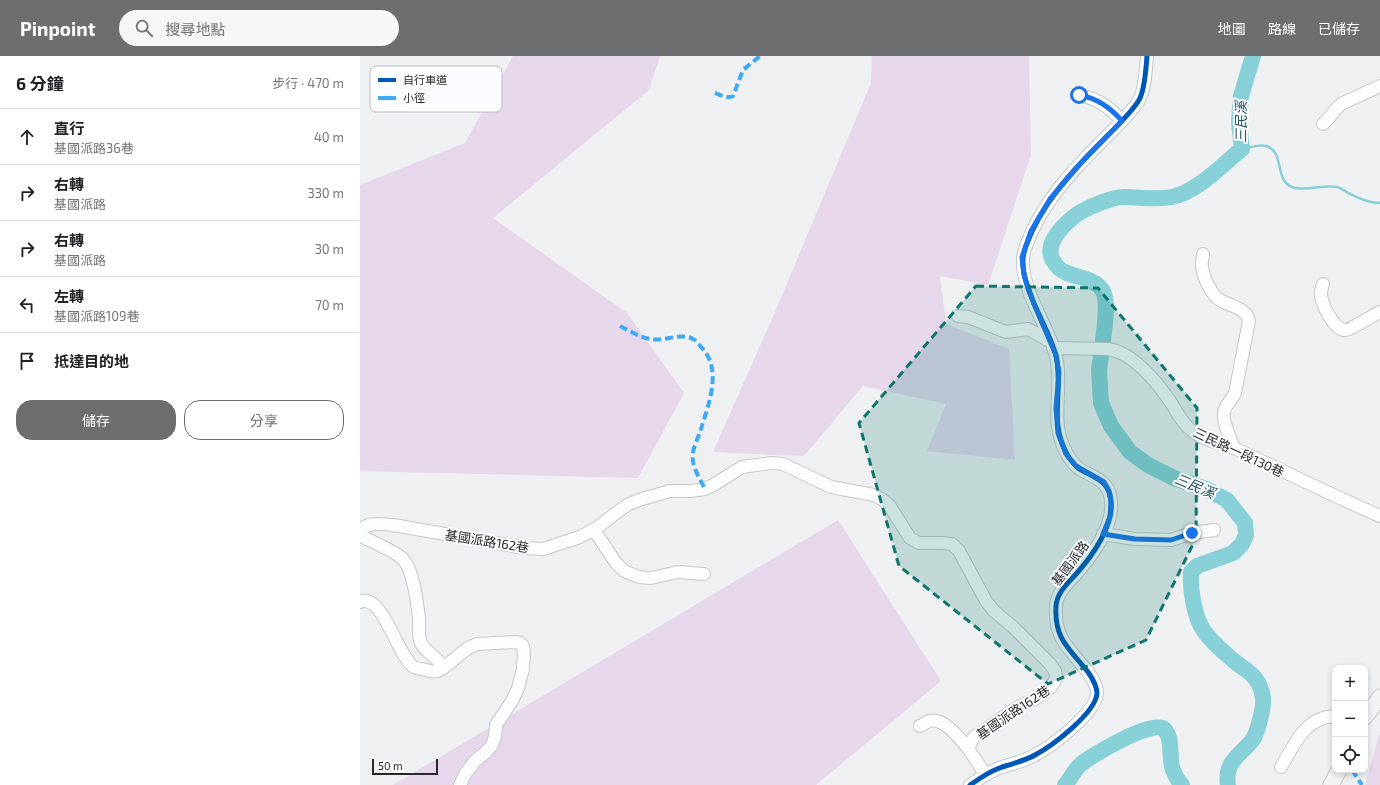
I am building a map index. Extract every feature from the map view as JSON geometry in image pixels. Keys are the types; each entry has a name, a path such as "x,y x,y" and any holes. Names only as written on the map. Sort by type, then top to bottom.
{"main road":[{"path":"1368,713 1380,697"},
{"path":"1331,785 1337,773"}],"street":[{"name":"基國派路","path":"970,785 985,774 1033,756 1058,741 1075,727 1091,706 1097,695 1096,685 1067,647 1057,631 1055,620 1056,602 1064,588 1097,546 1110,517 1111,501 1109,491 1104,482 1076,466 1066,454 1058,433 1056,408 1059,373 1052,345 1024,275 1022,257 1031,231 1050,199 1080,164 1122,121 1139,100 1147,56"},
{"path":"1323,124 1341,104 1380,86"},
{"path":"1079,95 1088,96 1100,101 1108,106 1122,121"},
{"path":"1203,254 1202,266 1204,275 1212,291 1223,301 1244,312 1248,316 1249,321 1235,393 1224,412 1224,417 1234,448"},
{"path":"1323,284 1321,293 1322,302 1328,315 1342,330 1350,329 1371,315 1380,312"},
{"path":"958,316 968,317 1006,332 1028,329 1052,345"},
{"name":"三民路一段130巷","path":"1052,345 1109,349 1116,350 1126,355 1160,388 1190,430 1211,441 1234,448 1380,516"},
{"name":"基國派路162巷","path":"443,668 440,661 421,645 419,638 420,624 416,592 409,569 403,559 363,537 361,532 362,528 367,525 393,524 525,548 543,549 580,537 594,530 629,504 670,491 705,489 742,467 757,464 783,464 831,487 874,495 883,500 889,505 910,538 919,543 942,542 952,544 959,551 986,601 994,611 1013,627 1050,664 1054,670 1056,678 1052,686 1045,692 1013,710 974,737 968,748 985,774"},
{"path":"594,530 616,563 624,571 639,577 651,578 678,572 704,574"},
{"path":"1103,534 1135,539 1171,540 1192,533 1214,530"},
{"path":"360,602 369,601 375,605 405,657 414,667 439,672 468,648 477,644 514,642 520,643 523,646 524,654 518,688 512,701 496,725 495,737 492,744 465,774 460,785"},
{"path":"1281,767 1302,732 1316,721 1332,717"},
{"path":"920,726 930,721 938,721 951,729 968,748"}],"highlighted area":[{"path":"976,286 1098,288 1197,408 1196,538 1146,640 1048,684 899,566 859,423"}],"shaded area":[{"path":"513,56 660,56 649,90 493,218 627,313 684,393 638,478 360,471 360,185 465,143 482,112 502,112 502,76"},
{"path":"872,56 1029,56 1031,155 988,285 940,276 946,324 1009,349 1015,460 927,451 946,404 863,386 804,456 713,452 775,312 871,83"},
{"path":"838,520 941,681 816,785 393,785"},
{"path":"1380,734 1380,785 1365,785 1379,735"}],"waterway":[{"name":"三民溪","path":"1103,342 1106,309 1103,291 1095,283 1065,272 1057,267 1051,256 1052,242 1065,224 1076,215 1092,206 1119,197 1166,198 1181,194 1200,184 1242,149 1239,122 1241,96 1253,56"},
{"path":"1242,149 1260,145 1272,149 1278,159 1283,178 1286,183 1292,187 1302,189 1326,186 1337,187 1364,200 1380,203"},
{"name":"三民溪","path":"1101,356 1099,370 1101,403 1111,426 1130,452 1148,465 1174,478 1206,489 1227,500 1245,523 1246,535 1242,544 1233,553 1197,566 1191,572 1193,603 1201,625 1214,643 1257,680 1262,691 1263,702 1259,725 1255,736 1249,745 1231,764 1227,777 1228,785"},
{"name":"三民溪","path":"1065,785 1080,765 1086,760 1135,734 1158,727 1164,729 1167,733 1170,743 1173,770 1182,785"}],"marked path":[{"path":"715,93 726,97 733,96 743,70 760,56"},
{"path":"620,326 639,336 656,340 683,336 688,337 697,342 708,357 712,367 712,388 707,411 693,457 695,468 705,489"},
{"path":"1354,773 1362,785"}],"cycle path":[{"path":"970,785 993,771 1043,751 1062,737 1081,719 1095,701 1097,693 1095,684 1088,672 1069,649 1060,635 1057,627 1056,606 1061,592 1096,549 1106,530 1111,510 1110,494 1104,484 1095,477 1078,468 1068,456 1061,442 1057,417 1058,369 1056,356 1048,333 1026,283 1023,257 1032,230 1049,201 1071,174 1124,119 1139,100 1144,85 1147,56"}],"route":[{"path":"1079,95 1088,96 1100,101 1108,106 1122,121 1080,164 1050,199 1031,231 1022,257 1024,275 1034,304 1056,355 1059,373 1056,408 1058,433 1066,454 1076,466 1104,482 1109,491 1111,501 1110,517 1103,534 1135,539 1171,540 1192,533"}]}
